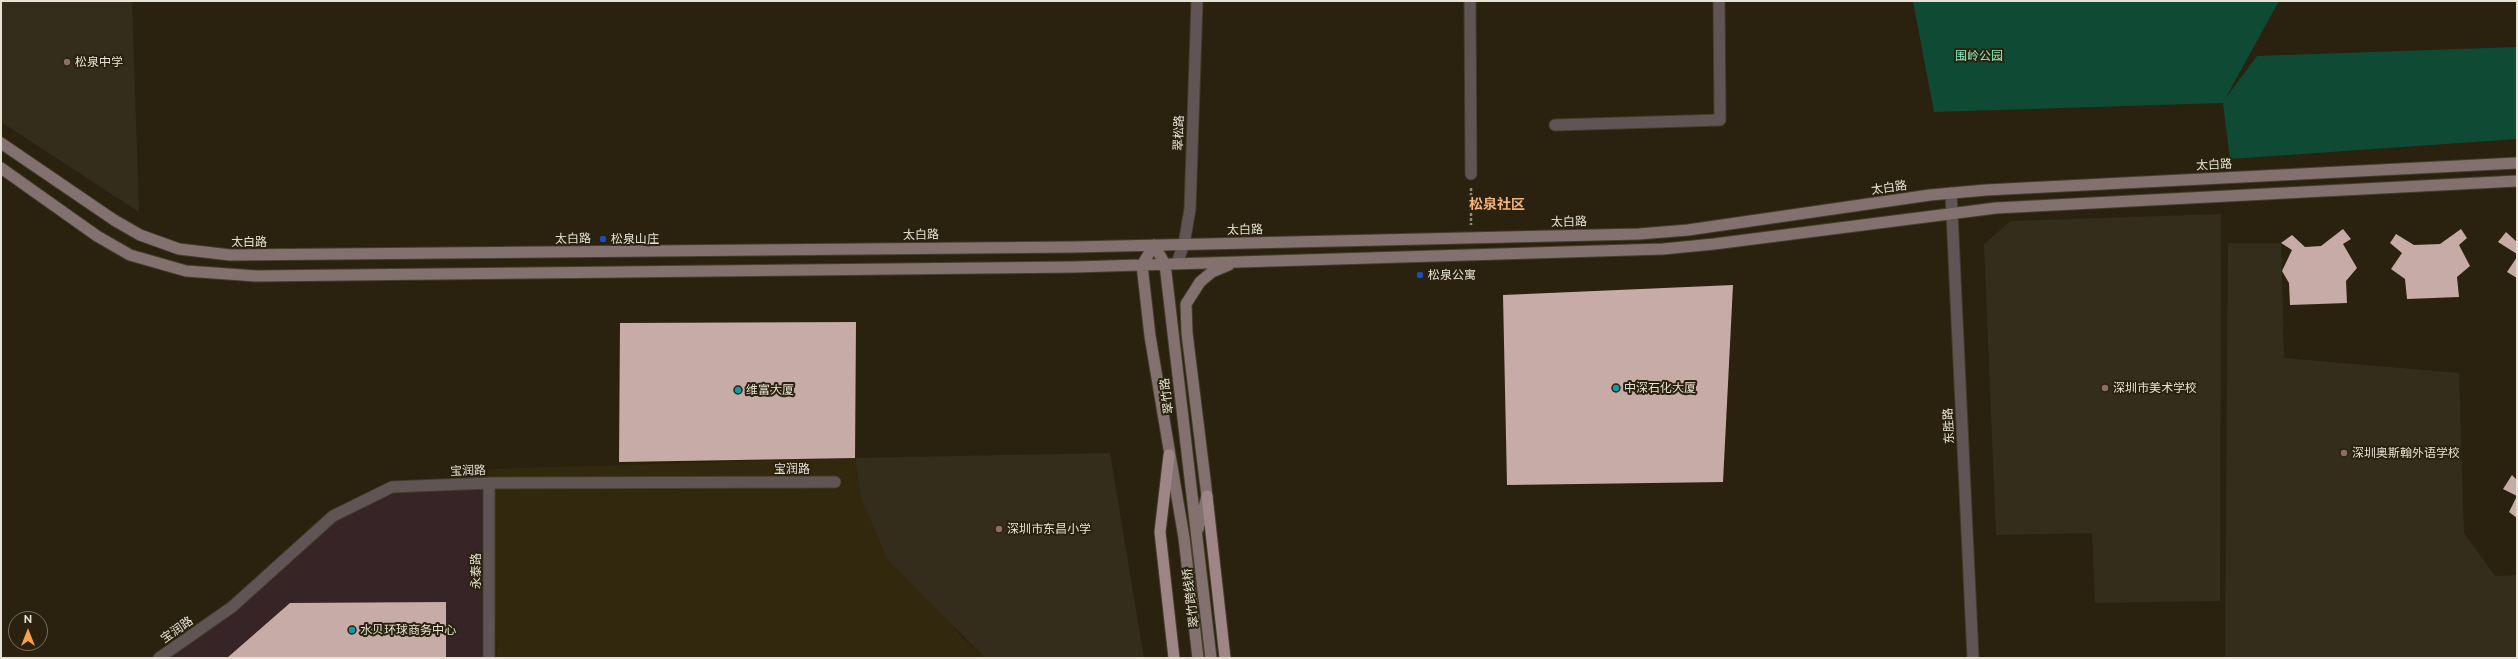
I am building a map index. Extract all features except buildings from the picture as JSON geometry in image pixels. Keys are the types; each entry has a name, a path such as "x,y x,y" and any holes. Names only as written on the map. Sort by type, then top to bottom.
{"main road":[{"name":"太白路","path":"1,143 114,220 140,235 167,246 216,255 1154,245 1640,234 1688,230 1951,193 2517,163"},
{"path":"1,168 97,236 130,255 165,267 210,274 256,276 1142,265 1679,248 1951,213 2019,206 2517,181"},
{"name":"翠竹路","path":"1154,245 1164,264 1196,536"},
{"path":"1142,265 1154,245"},
{"path":"1225,658 1187,333 1186,304 1192,291 1212,272 1244,261"},
{"name":"翠竹路","path":"1142,265 1150,336 1184,538"},
{"path":"1169,455 1160,532 1174,658"},
{"path":"1196,536 1207,496"},
{"name":"翠竹跨线桥","path":"1196,536 1211,658"},
{"name":"翠竹跨线桥","path":"1184,538 1198,658"}],"street":[{"name":"翠松路","path":"1177,263 1184,244 1190,209 1197,1"},
{"path":"1470,1 1471,174"},
{"path":"1555,126 1720,120 1719,1"},
{"name":"东胜路","path":"1951,193 1973,658"},
{"name":"宝润路","path":"159,658 232,607 333,516 392,487 489,483 835,482"},
{"name":"永泰路","path":"489,483 489,658"}],"path":[{"path":"1471,174 1471,237"}],"shaded area":[{"name":"松泉中学","path":"1,1 132,1 139,212 1,122"},
{"name":"深圳市美术学校","path":"2221,214 2220,601 2095,603 2092,533 1996,535 1984,244 2011,221"},
{"name":"深圳奥斯翰外语学校","path":"2228,243 2281,243 2284,358 2459,373 2464,533 2495,576 2517,575 2517,658 2225,658"},
{"name":"深圳市东昌小学","path":"1110,453 1144,658 985,658 888,560 861,498 855,458"},
{"path":"855,458 861,498 960,635 985,658 497,658 488,469"},
{"path":"489,483 489,658 159,658 232,607 333,516 392,487"}],"green space":[{"name":"围岭公园","path":"1913,1 2279,1 2225,99 2257,56 2517,47 2517,139 2230,159 2223,103 1934,112"}],"place":[{"name":"松泉中学","path":"67,62"},
{"name":"松泉山庄","path":"603,239"},
{"name":"松泉公寓","path":"1420,275"},
{"name":"中深石化大厦","path":"1616,388"},
{"name":"深圳市美术学校","path":"2105,388"},
{"name":"维富大厦","path":"738,390"},
{"name":"深圳奥斯翰外语学校","path":"2344,453"},
{"name":"深圳市东昌小学","path":"999,529"},
{"name":"水贝环球商务中心","path":"352,630"}],"district":[{"name":"松泉社区","path":"1497,205"}]}
